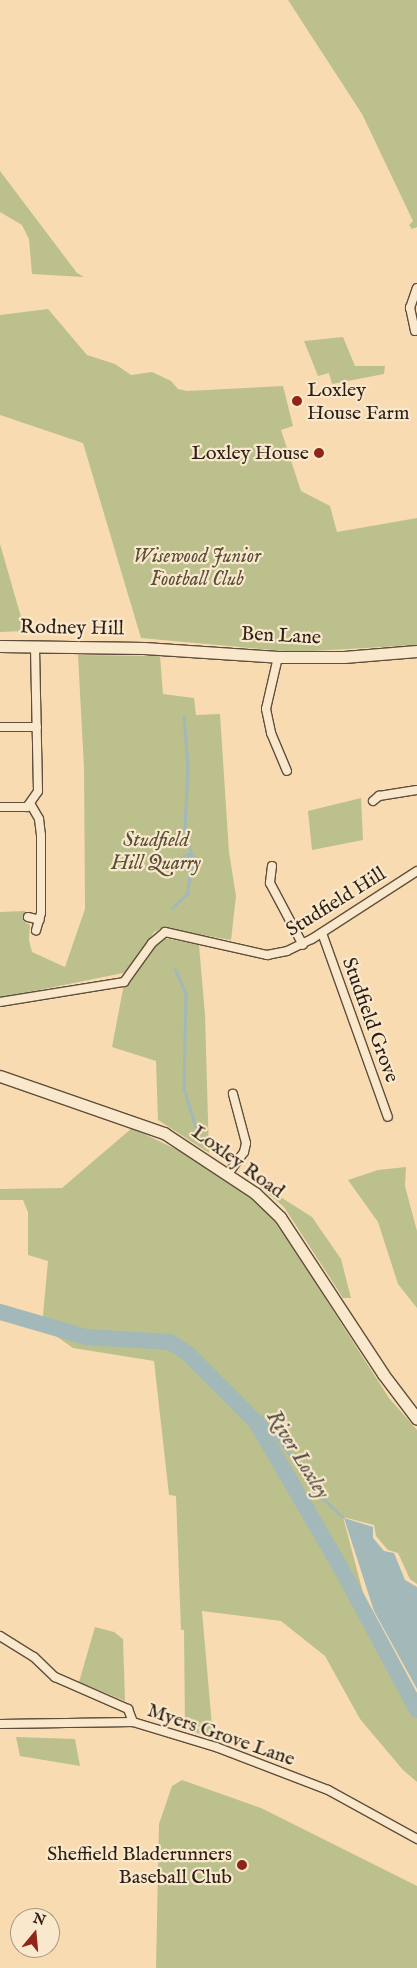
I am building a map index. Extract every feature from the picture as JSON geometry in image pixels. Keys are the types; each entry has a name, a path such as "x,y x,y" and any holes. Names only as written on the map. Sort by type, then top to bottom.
{"main road":[{"name":"Rodney Hill","path":"0,646 144,648"},
{"name":"Ben Lane","path":"144,648 278,657 344,657 417,651"},
{"name":"Loxley Road","path":"0,1076 164,1132 228,1174 280,1217 383,1374 417,1419"}],"street":[{"path":"415,330 410,308 417,288"},
{"path":"31,805 38,792 35,647"},
{"path":"278,657 266,709 271,733 287,771"},
{"path":"0,728 37,727"},
{"path":"373,801 379,796 417,790"},
{"path":"0,808 31,805"},
{"path":"31,805 40,826 40,920 36,930"},
{"path":"272,866 270,883 303,945"},
{"name":"Studfield Hill","path":"0,1002 124,982 152,943 165,932 267,954 303,945 417,871"},
{"path":"28,917 40,920"},
{"name":"Studfield Grove","path":"322,933 388,1117"},
{"path":"228,1174 244,1152 246,1143 234,1094"},
{"path":"0,1636 34,1657 55,1676 128,1709 133,1722"},
{"name":"Myers Grove Lane","path":"0,1724 133,1722 216,1746 328,1790 417,1838"}],"green space":[{"path":"288,0 417,0 417,227 412,229 409,225 413,221 362,114"},
{"path":"0,171 77,273 84,277 32,274 29,239 22,225 0,212"},
{"name":"Wisewood Junior Football Club","path":"48,309 87,355 115,364 131,375 152,372 171,381 178,389 187,391 283,386 293,426 281,430 301,491 330,506 337,532 417,518 417,645 295,652 141,638 83,443 0,415 0,315"},
{"path":"343,337 355,366 385,366 384,374 332,384 329,373 318,376 304,341"},
{"path":"0,544 25,631 0,632"},
{"name":"Studfield Hill Quarry","path":"78,655 160,656 163,694 194,698 196,715 220,714 229,852 236,896 231,940 162,928 154,932 128,972 0,998 0,912 25,911 23,921 30,925 29,940 32,952 65,967 85,909 84,768"},
{"path":"361,798 363,840 312,850 308,811"},
{"path":"164,938 199,945 205,1015 209,1153 158,1120 156,1061 112,1047 124,984 154,945"},
{"path":"132,1128 190,1156 244,1192 275,1220 389,1398 417,1430 417,1584 410,1579 398,1553 388,1550 376,1536 374,1525 343,1517 369,1615 417,1699 417,1782 403,1770 360,1719 325,1656 281,1621 202,1611 213,1738 185,1729 184,1630 181,1630 176,1496 169,1495 154,1361 73,1348 42,1326 48,1261 28,1255 28,1212 23,1200 0,1200 0,1189 62,1188"},
{"path":"406,1167 405,1186 417,1231 417,1308 398,1284 378,1222 348,1180 378,1170"},
{"path":"260,1184 312,1217 341,1259 351,1298 343,1298 284,1207 258,1185"},
{"path":"95,1627 114,1632 123,1639 125,1701 79,1682"},
{"path":"16,1737 75,1739 80,1766 20,1756"},
{"path":"182,1780 261,1808 417,1886 417,1968 156,1968 159,1824 172,1786"}],"shaded area":[{"path":"185,853 193,853 198,858 196,869 185,871 180,866 180,858"},
{"path":"344,1518 373,1527 373,1538 384,1551 394,1553 405,1580 417,1587 417,1689 374,1611"}],"waterway":[{"path":"184,716 188,767 185,829 191,852"},
{"path":"172,908 187,894 190,873"},
{"path":"175,969 186,994 184,1088 198,1134"},
{"name":"River Loxley","path":"0,1312 86,1337 170,1342 187,1353 256,1422 342,1570 417,1710"},
{"path":"256,1422 262,1417 322,1498 343,1517"},
{"name":"River Loxley","path":"410,1697 415,1694"}],"place":[{"name":"Loxley House Farm","path":"297,401"},
{"name":"Loxley House","path":"319,453"},
{"name":"Sheffield Bladerunners Baseball Club","path":"242,1865"}]}
